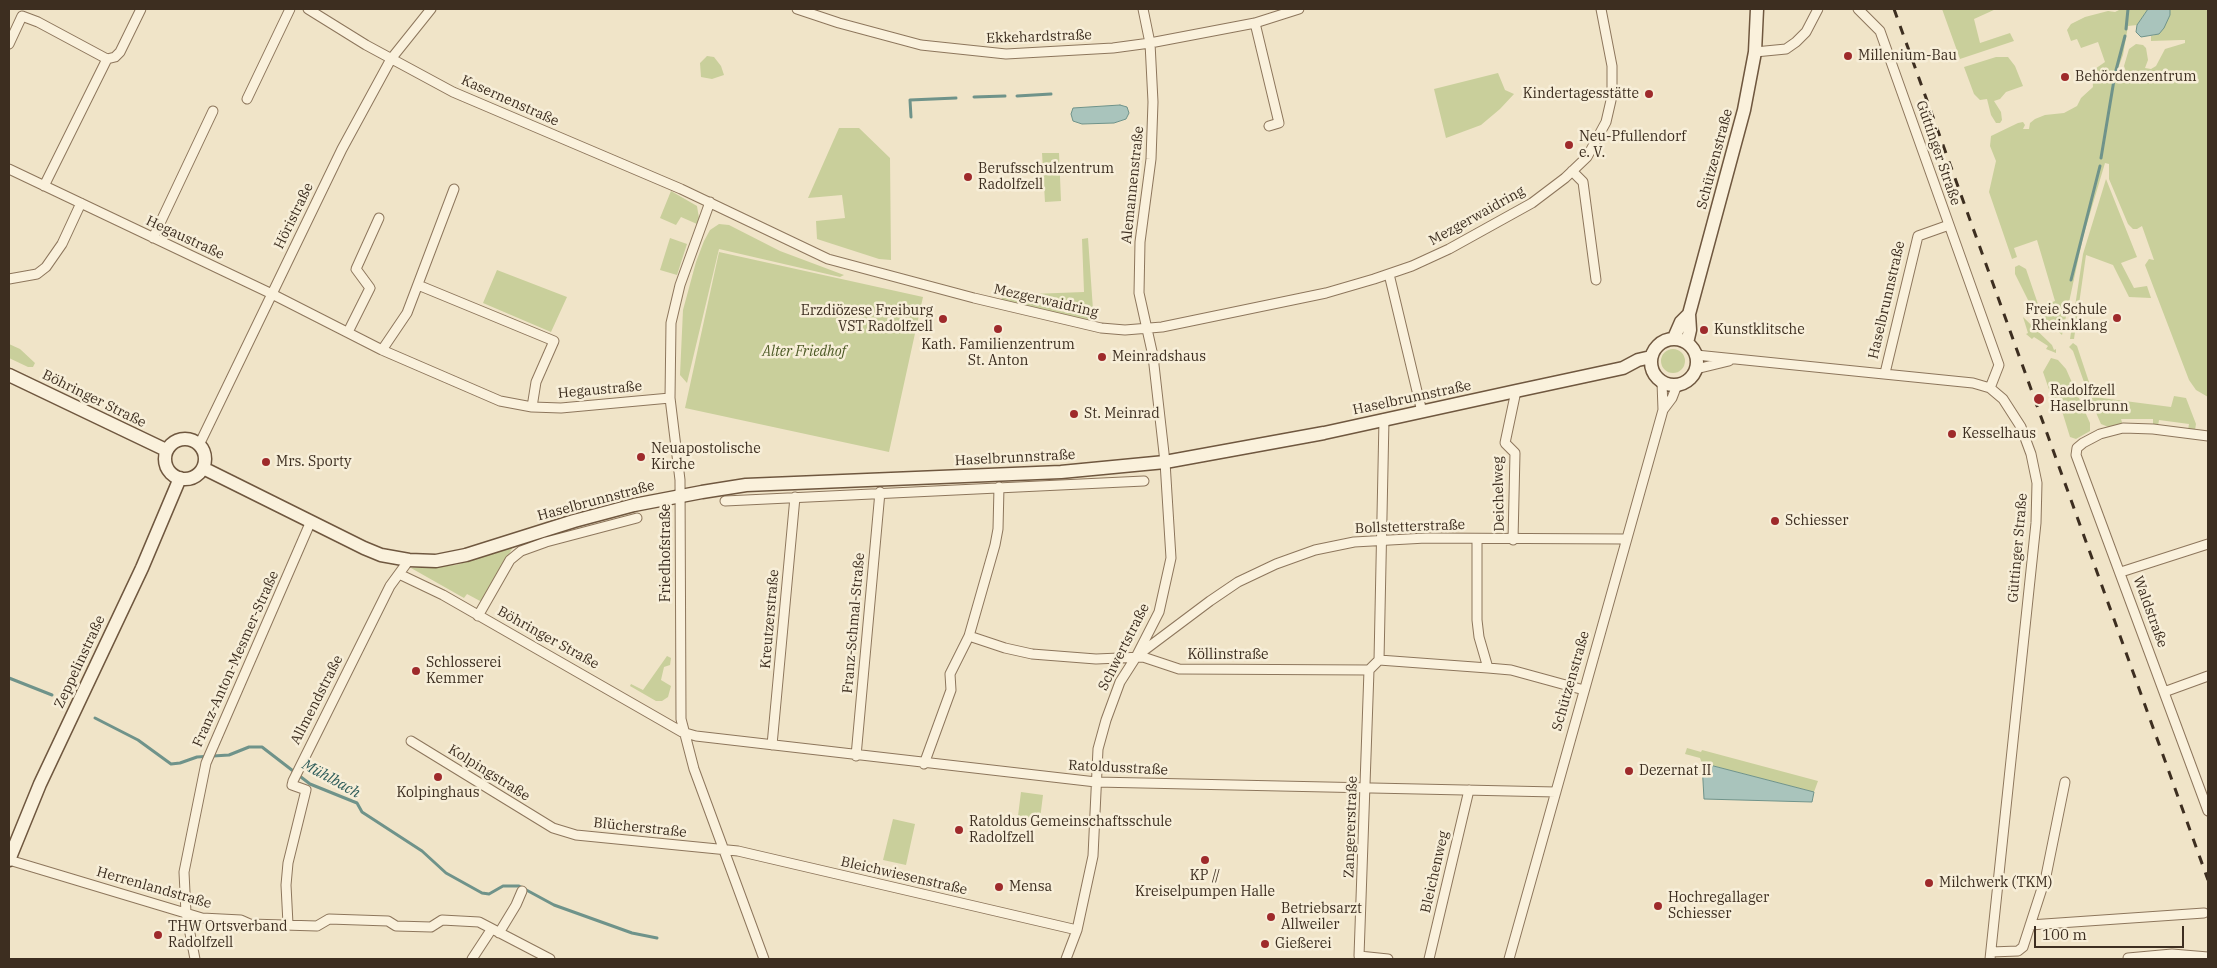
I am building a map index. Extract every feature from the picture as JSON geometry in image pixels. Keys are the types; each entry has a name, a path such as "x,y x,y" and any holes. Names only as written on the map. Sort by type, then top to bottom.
{"main road":[{"name":"Schützenstraße","path":"1688,343 1690,330 1688,314 1744,110 1755,52 1757,9"},
{"name":"Schützenstraße","path":"1674,338 1681,322 1688,314"},
{"path":"1674,338 1688,343 1696,362 1691,378 1677,385 1662,382 1651,363 1657,346 1674,338"},
{"name":"Haselbrunnstraße","path":"408,560 436,561 466,555 574,521 680,495 746,484 1061,472 1165,462 1384,420 1651,363"},
{"name":"Böhringer Straße","path":"9,375 166,450"},
{"path":"181,439 187,439 199,445 204,456 202,468 194,477 180,478 167,468 166,450 181,439"},
{"path":"202,468 373,551 408,560"},
{"name":"Zeppelinstraße","path":"9,860 40,784 142,568 180,478"}],"street":[{"path":"9,44 22,16 38,22 107,59 115,57 120,52 141,9"},
{"path":"247,100 290,9"},
{"name":"Kasernenstraße","path":"308,9 390,59 487,108 710,202"},
{"name":"Höristraße","path":"199,445 342,149 390,59 431,9"},
{"name":"Ekkehardstraße","path":"797,9 890,38 921,45 981,53 1065,51 1150,43 1255,23 1299,9"},
{"name":"Alemannenstraße","path":"1143,9 1150,43 1153,133 1138,275 1140,304 1152,348 1165,462"},
{"name":"Mezgerwaidring","path":"710,202 804,249 852,267 1101,328 1147,329 1326,293 1389,274 1433,257 1489,229 1532,202 1587,157 1602,133 1610,109 1612,66 1601,9"},
{"path":"1755,52 1786,49 1806,32 1818,9"},
{"name":"Güttinger Straße","path":"1858,9 1880,31 1999,365 1990,388 2003,399 2021,427 2031,454 2037,483 2036,523 1991,956 2021,949 2046,876 2065,782"},
{"path":"1255,23 1279,123 1269,126"},
{"path":"44,186 107,59"},
{"path":"153,238 214,111"},
{"name":"Hegaustraße","path":"9,169 272,294 382,350 500,401 532,407 562,408 670,398"},
{"path":"1572,171 1584,182 1596,280"},
{"path":"382,350 407,314 454,189"},
{"name":"Friedhofstraße","path":"682,732 679,693 680,495 670,398 671,323 675,302 710,202"},
{"path":"9,279 37,274 46,267 62,244 81,203"},
{"path":"348,332 370,288 356,269 379,218"},
{"name":"Haselbrunnstraße","path":"1885,373 1918,236 1949,225"},
{"path":"1389,274 1422,412"},
{"name":"Hegaustraße","path":"418,285 554,341 536,382 532,407"},
{"name":"Haselbrunnstraße","path":"1696,362 1734,360"},
{"name":"Haselbrunnstraße","path":"1696,362 1734,360 1885,373 1974,384 1990,388"},
{"name":"Schützenstraße","path":"1512,958 1584,690 1663,410 1662,382"},
{"name":"Schützenstraße","path":"1663,410 1672,398 1677,385"},
{"name":"Deichelweg","path":"1514,540 1514,453 1506,443 1516,391"},
{"path":"1369,670 1379,660 1384,420"},
{"name":"Waldstraße","path":"2208,436 2136,428 2100,434 2077,448 2076,455 2208,810"},
{"name":"Schwertstraße","path":"1066,959 1076,930 1093,856 1098,749 1120,682 1136,657 1159,612 1170,572 1171,544 1165,462"},
{"name":"Haselbrunnstraße","path":"725,501 880,492 1144,481"},
{"path":"924,764 951,690 950,674 969,636 997,537 999,487"},
{"name":"Franz-Schmal-Straße","path":"856,756 880,492"},
{"name":"Kreutzerstraße","path":"772,745 795,497"},
{"name":"Haselbrunnstraße","path":"478,616 510,560 520,551 546,542 637,518"},
{"name":"Franz-Anton-Mesmer-Straße","path":"195,959 186,913 184,872 206,762 311,522"},
{"name":"Bollstetterstraße","path":"1136,657 1210,601 1253,574 1315,550 1382,539 1626,539"},
{"path":"1477,539 1477,620 1479,637 1488,668"},
{"path":"2121,572 2208,544"},
{"path":"399,574 408,560"},
{"name":"Böhringer Straße","path":"399,574 443,595 682,732"},
{"name":"Allmendstraße","path":"288,924 286,885 288,863 306,790 292,785 293,781 399,574"},
{"name":"Köllinstraße","path":"969,636 1005,648 1032,654 1096,659 1136,657 1152,659 1163,665 1178,669 1369,670"},
{"path":"1379,660 1511,670 1584,690"},
{"name":"Zangererstraße","path":"1369,670 1359,956 1388,959"},
{"path":"2164,692 2208,676"},
{"path":"682,732 764,959"},
{"name":"Ratoldusstraße","path":"682,732 696,736 856,756 1096,782 1556,792"},
{"name":"Kolpingstraße","path":"410,741 553,828"},
{"name":"Bleichenweg","path":"1429,959 1469,790"},
{"name":"Blücherstraße","path":"553,828 576,835 725,850"},
{"name":"Bleichwiesenstraße","path":"725,850 738,851 1076,930"},
{"name":"Herrenlandstraße","path":"9,860 202,918 241,920 250,924 317,926 329,919 388,921 396,926 431,927 442,920 479,922 550,959"},
{"path":"472,959 516,906 522,891"},
{"path":"2030,925 2204,913"},
{"path":"2128,958 2172,954 2208,957"}],"green space":[{"path":"1942,9 1996,9 1974,19 1980,43 2010,33 2014,41 1960,59"},
{"path":"2121,9 2148,9 2137,25 2128,26 2123,55 2117,71 2117,76 2124,79 2128,77 2124,66 2129,49 2136,44 2143,45 2146,48 2148,60 2145,68 2151,69 2156,66 2165,49 2185,43 2185,40 2151,41 2151,36 2159,34 2170,15 2170,9 2208,9 2208,397 2196,390 2189,380 2145,265 2149,259 2154,260 2142,226 2133,229 2128,224 2109,179 2109,164 2105,163 2083,237 2062,335 2032,308 2015,274 2015,267 2019,265 2026,269 2039,307 2055,301 2037,240 2014,248 2017,257 2012,259 1989,192 1996,161 1990,146 1991,136 2023,122 2025,125 2023,129 2029,129 2030,123 2035,119 2045,115 2064,113 2077,106 2081,98 2093,87 2092,71 2105,62 2098,42 2081,48 2077,39 2071,41 2067,30 2071,24 2085,17 2108,11 2115,12"},
{"path":"707,56 714,57 721,66 724,75 712,79 701,77 700,63"},
{"path":"1996,57 2008,57 2015,66 2023,86 2006,92 2000,99 1994,101 2001,112 2002,120 2000,123 1996,123 1991,115 1987,99 1980,100 1974,94 1964,67"},
{"path":"1498,73 1505,90 1514,94 1481,125 1446,138 1434,89"},
{"path":"839,128 859,128 890,158 891,260 879,259 817,239 816,221 845,218 842,195 808,198"},
{"path":"1042,153 1059,153 1061,201 1045,202"},
{"path":"2106,179 2137,257 2121,263 2134,288 2147,286 2151,298 2129,297 2113,265 2086,255 2074,339 2070,339 2083,254"},
{"path":"671,191 697,206 699,218 697,224 681,217 676,225 660,218"},
{"path":"719,224 729,225 780,251 844,275 840,277 719,249 687,383 680,375 683,310 696,262 704,241 710,230"},
{"path":"670,238 687,244 677,275 660,270"},
{"path":"1088,238 1094,324 1001,302 1002,296 1005,295 1084,292 1082,239"},
{"name":"Alter Friedhof","path":"719,252 923,297 889,452 685,408"},
{"path":"497,270 567,297 551,332 483,303"},
{"path":"2023,317 2052,345 2054,350 2056,349 2056,353 2046,349 2048,346 2034,337 2032,339 2026,334 2028,333"},
{"path":"2073,343 2077,346 2094,397 2171,407 2174,396 2186,398 2196,424 2195,430 2188,430 2189,424 2159,420 2158,426 2153,426 2153,419 2121,419 2123,426 2111,428 2101,424 2073,351 2069,347"},
{"path":"9,344 20,349 35,363 33,367 28,367 9,358"},
{"path":"1668,349 1678,349 1685,356 1685,366 1678,373 1668,373 1661,366 1661,356"},
{"path":"2051,358 2058,360 2066,369 2090,423 2090,431 2076,439 2070,437 2058,398 2052,398 2043,372"},
{"path":"513,547 482,602 467,594 464,598 411,568 456,565"},
{"path":"667,656 671,658 670,665 664,667 661,680 671,686 668,697 662,701 656,701 630,686 631,684 643,690"},
{"path":"1687,748 1701,752 1702,750 1818,781 1814,792 1702,763 1700,758 1685,754"},
{"path":"1021,792 1043,795 1040,819 1018,816"},
{"path":"893,819 915,824 906,865 883,860"}],"water":[{"path":"2148,9 2170,9 2170,15 2159,34 2141,37 2136,32 2137,25"},
{"path":"1120,105 1127,107 1129,113 1126,119 1114,123 1082,124 1073,121 1071,114 1073,108"},
{"path":"1702,763 1814,792 1812,802 1704,799"}],"waterway":[{"path":"2126,29 2128,9"},
{"path":"2101,158 2115,74 2125,36"},
{"path":"1017,96 1051,94"},
{"path":"974,97 1005,96"},
{"path":"911,117 910,100 956,98"},
{"path":"2071,280 2100,166"},
{"name":"Mühlbach","path":"9,678 52,695"},
{"name":"Mühlbach","path":"95,718 138,740 171,764 197,757 229,755 249,747 262,747 310,784 357,803 362,812 422,851 446,873 482,893 489,894 503,886 519,886 554,905 632,933 657,938"}],"railway":[{"path":"1894,9 2208,880"}],"place":[{"name":"Millenium-Bau","path":"1848,56"},
{"name":"Behördenzentrum","path":"2065,77"},
{"name":"Kindertagesstätte","path":"1649,94"},
{"name":"Neu-Pfullendorf e. V.","path":"1569,145"},
{"name":"Berufsschulzentrum Radolfzell","path":"968,177"},
{"name":"Freie Schule Rheinklang","path":"2117,318"},
{"name":"Erzdiözese Freiburg VST Radolfzell","path":"943,319"},
{"name":"Kath. Familienzentrum St. Anton","path":"998,329"},
{"name":"Kunstklitsche","path":"1704,330"},
{"name":"Meinradshaus","path":"1102,357"},
{"name":"Radolfzell Haselbrunn","path":"2039,399"},
{"name":"St. Meinrad","path":"1074,414"},
{"name":"Kesselhaus","path":"1952,434"},
{"name":"Neuapostolische Kirche","path":"641,457"},
{"name":"Mrs. Sporty","path":"266,462"},
{"name":"Schiesser","path":"1775,521"},
{"name":"Schlosserei Kemmer","path":"416,671"},
{"name":"Dezernat II","path":"1629,771"},
{"name":"Kolpinghaus","path":"438,777"},
{"name":"Ratoldus Gemeinschaftsschule Radolfzell","path":"959,830"},
{"name":"KP // Kreiselpumpen Halle","path":"1205,860"},
{"name":"Milchwerk (TKM)","path":"1929,883"},
{"name":"Mensa","path":"999,887"},
{"name":"Hochregallager Schiesser","path":"1658,906"},
{"name":"Betriebsarzt Allweiler","path":"1271,917"},
{"name":"THW Ortsverband Radolfzell","path":"158,935"},
{"name":"Gießerei","path":"1265,944"}]}
